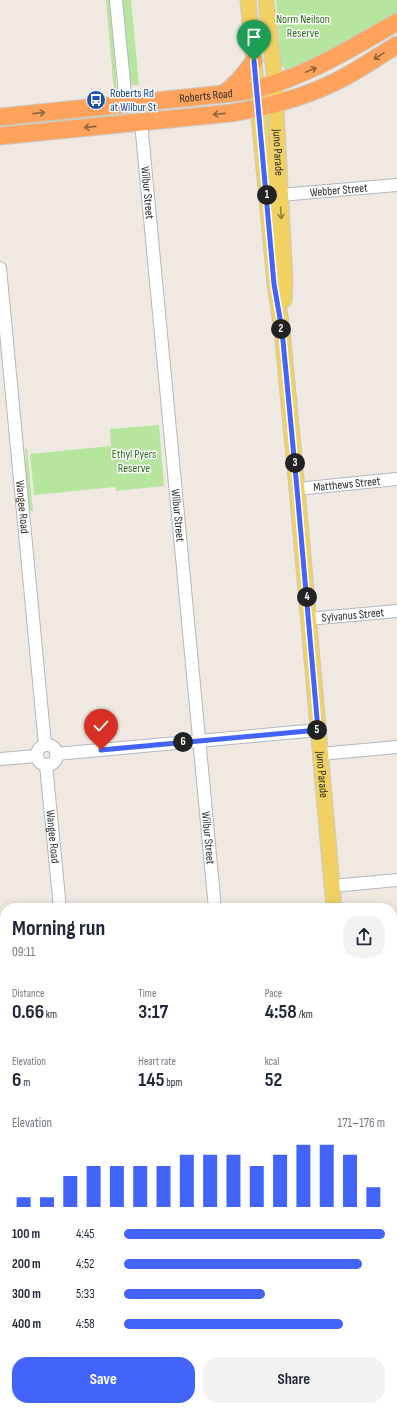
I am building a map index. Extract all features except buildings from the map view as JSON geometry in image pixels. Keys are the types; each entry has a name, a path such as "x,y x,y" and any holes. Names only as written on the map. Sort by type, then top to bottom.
{"highway":[{"name":"Roberts Road","path":"0,117 223,94 256,89 274,84 318,66 397,22"},
{"name":"Roberts Road","path":"0,136 231,113 258,108 304,96 338,81 397,45"},
{"path":"223,94 235,85 254,61"}],"main road":[{"name":"Juno Parade","path":"248,0 274,284 282,330 334,903"},
{"name":"Juno Parade","path":"266,0 274,84 285,282 282,330"}],"street":[{"path":"116,0 126,104"},
{"name":"Wilbur Street","path":"141,122 215,903"},
{"name":"Webber Street","path":"280,195 397,185"},
{"name":"Wangee Road","path":"0,268 45,745"},
{"name":"Matthews Street","path":"297,489 397,479"},
{"name":"Sylvanus Street","path":"308,619 397,611"},
{"path":"56,754 318,730"},
{"path":"45,745 54,748 56,754 53,763 46,765 41,763 37,756 40,748 45,745"},
{"path":"320,754 397,747"},
{"path":"0,759 37,756"},
{"name":"Wangee Road","path":"46,765 60,903"},
{"path":"332,886 397,880"}],"green space":[{"path":"106,0 110,0 117,92 114,92"},
{"path":"123,0 131,0 139,85 132,85 130,78"},
{"name":"Norm Neilson Reserve","path":"276,0 397,0 397,13 331,52 286,71 281,64"},
{"path":"149,109 168,110 168,112 0,129 0,124"},
{"name":"Ethyl Pyers Reserve","path":"159,425 164,486 116,491 115,487 34,495 30,454 111,446 110,429"},
{"path":"27,448 33,511 30,511 23,465 26,461 25,449"}],"place":[{"name":"Roberts Rd at Wilbur St","path":"96,100"}],"route":[{"path":"101,750 318,730 282,330 274,284 254,61"}]}
